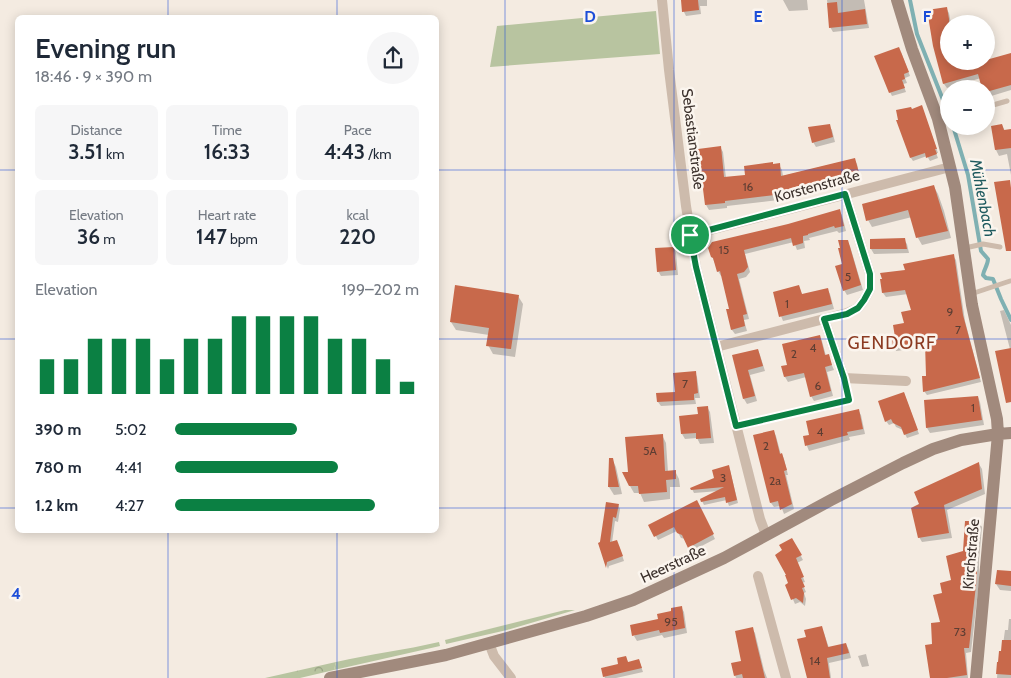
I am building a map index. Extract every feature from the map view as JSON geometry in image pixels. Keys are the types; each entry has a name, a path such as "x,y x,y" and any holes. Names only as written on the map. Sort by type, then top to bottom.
{"main road":[{"name":"Kirchstraße","path":"897,0 912,49 942,118 950,167 970,247 971,294 996,419 1005,433 976,678"},
{"name":"Heerstraße","path":"330,678 446,655 586,616 633,600 724,558 903,463 961,440 1005,433"}],"street":[{"name":"Sebastianstraße","path":"662,0 670,80 690,235 696,267 760,519 766,535"},
{"name":"Korstenstraße","path":"690,235 950,167"},
{"path":"716,347 847,314 858,308 870,289 870,274 845,194"},
{"path":"824,319 844,378 906,382"},
{"path":"758,576 786,678"},
{"path":"489,643 494,656 511,678"}],"lane":[{"path":"995,104 1007,101"},
{"path":"970,247 983,244 1000,247"},
{"path":"971,294 1010,281"},
{"path":"736,426 849,400 844,378"}],"green space":[{"path":"656,11 660,54 490,67 497,26"},
{"path":"565,610 575,610 507,630 446,644 445,640"},
{"path":"439,642 440,646 334,670 336,662"},
{"path":"336,662 334,670 300,678 265,678"}],"building":[{"path":"681,0 698,0 699,10 682,12"},
{"path":"837,2 838,13 865,9 867,24 829,28 827,3"},
{"path":"947,7 948,15 940,15 940,70 995,70 995,57 1011,53 1011,85 995,89 995,80 980,80 978,74 957,80 942,80 933,46 927,10"},
{"path":"899,47 909,72 904,74 905,79 902,80 905,88 889,93 874,56"},
{"path":"922,105 937,154 926,158 925,153 910,158 896,120 898,120 896,110 911,107 912,109"},
{"path":"830,124 833,137 812,143 808,127"},
{"path":"1002,124 1004,130 1011,129 1011,148 995,150 992,135 995,135 995,125"},
{"path":"721,146 724,177 745,175 744,166 773,162 773,164 780,163 781,176 855,158 859,173 775,195 705,205 698,149"},
{"path":"1010,180 1011,251 1006,251 994,182"},
{"path":"934,185 948,231 916,238 908,210 866,221 862,204"},
{"path":"840,209 844,226 835,228 834,226 808,234 803,236 803,243 793,246 791,238 744,250 748,267 744,272 737,274 747,314 743,315 745,326 731,330 726,309 729,309 720,271 717,272 708,248 712,242 788,224"},
{"path":"905,238 907,249 870,249 870,239"},
{"path":"838,240 848,240 861,285 843,291 835,266 842,264"},
{"path":"674,247 676,270 657,272 655,248"},
{"path":"954,254 963,315 980,378 923,392 922,376 926,376 925,343 893,347 892,337 895,337 893,325 904,323 901,312 911,310 905,290 882,293 880,273 905,270 903,264"},
{"path":"455,285 519,295 511,349 486,346 489,328 450,322"},
{"path":"799,285 802,294 828,288 832,304 779,317 773,292"},
{"path":"820,335 825,355 829,354 832,365 825,367 831,391 810,397 804,373 784,377 781,366 787,365 782,344"},
{"path":"1011,348 1011,402 1006,403 995,351"},
{"path":"758,349 763,366 748,370 755,396 743,399 732,355"},
{"path":"696,371 698,393 694,394 694,400 657,402 656,393 675,392 673,373"},
{"path":"904,392 918,430 904,435 901,427 893,423 891,419 885,422 878,401"},
{"path":"978,396 982,420 926,428 924,400"},
{"path":"708,406 711,438 696,439 696,433 681,434 679,416 698,414 697,407"},
{"path":"859,409 863,429 847,432 848,435 805,446 803,436 809,435 806,421"},
{"path":"774,430 780,454 782,453 787,470 784,471 792,504 780,510 778,501 770,503 753,435"},
{"path":"663,434 665,471 676,470 676,479 666,480 667,492 639,494 638,486 629,486 622,472 628,472 625,437"},
{"path":"609,458 613,458 619,487 608,487"},
{"path":"979,462 982,489 944,505 949,533 918,538 911,508 919,504 914,492"},
{"path":"729,465 737,500 726,503 725,497 701,502 700,499 724,487 691,490 690,488 714,478 712,470"},
{"path":"697,500 714,534 688,548 682,535 677,533 674,527 654,537 648,525"},
{"path":"606,502 619,504 616,518 613,517 610,542 617,540 623,556 607,562 606,568 598,543 600,542"},
{"path":"965,521 980,521 977,576 969,648 964,648 967,675 930,678 925,645 932,644 931,623 940,622 933,595 942,593 940,583 951,580 946,556 963,551"},
{"path":"792,538 802,555 796,558 804,577 801,578 805,587 802,588 804,593 803,603 796,598 791,600 785,585 788,583 786,575 775,555 782,550 779,545"},
{"path":"997,570 1011,571 1011,586 995,584"},
{"path":"682,606 685,628 660,633 659,630 632,636 630,625 658,619 657,614"},
{"path":"822,626 828,647 846,643 849,653 827,658 830,678 807,678 797,639 806,637 804,630"},
{"path":"753,627 765,678 743,678 742,674 734,676 731,663 741,661 735,631"},
{"path":"1002,640 1011,640 1011,675 996,674"},
{"path":"626,656 628,662 639,659 642,668 603,677 601,668 618,664 617,658"}],"waterway":[{"name":"Mühlenbach","path":"910,0 917,34 940,92"},
{"name":"Mühlenbach","path":"956,135 968,175 981,251 988,259 983,275 986,278 993,279 1011,320"}],"district":[{"name":"GENDORF","path":"892,343"}],"route":[{"path":"845,194 870,274 870,289 858,308 847,314 824,319 844,378 849,400 736,426 696,267 690,235 845,194"}]}
